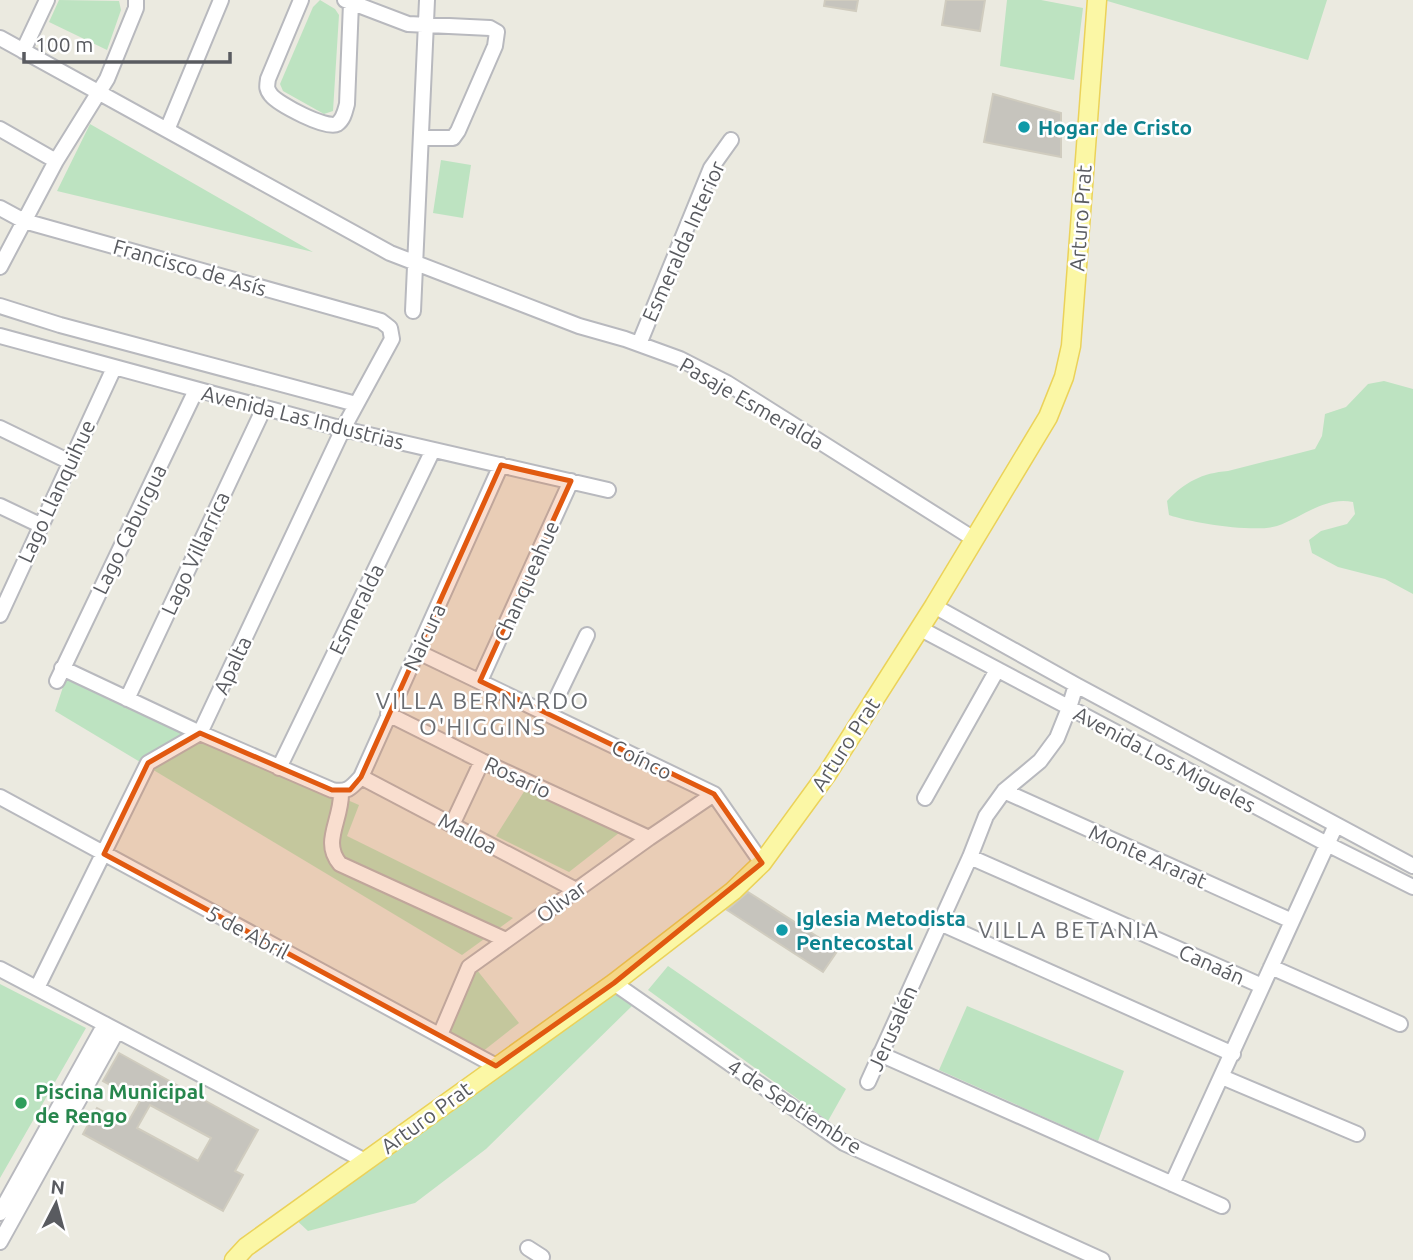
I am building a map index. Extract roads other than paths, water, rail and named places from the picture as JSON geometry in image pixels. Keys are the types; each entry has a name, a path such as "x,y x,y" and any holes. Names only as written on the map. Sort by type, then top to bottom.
{"main road":[{"name":"Arturo Prat","path":"234,1260 246,1247 614,983 733,891 762,863 827,774 934,606 1048,417 1064,377 1071,346 1097,0"}],"street":[{"path":"23,51 47,0"},
{"path":"0,267 56,161 99,93 136,8 136,0"},
{"path":"167,130 221,0"},
{"path":"301,0 268,79 267,89 273,98 321,124 331,126 344,116 347,104 348,1 397,22 490,28 496,32 495,46 458,131 453,138 421,138"},
{"path":"413,311 427,0"},
{"name":"Pasaje Esmeralda","path":"0,38 390,253 579,326 680,359 727,383 974,539"},
{"path":"0,129 56,161"},
{"name":"Esmeralda Interior","path":"639,344 711,168 731,140"},
{"name":"Francisco de Asís","path":"0,208 24,221 381,321"},
{"name":"Avenida Las Industrias","path":"0,306 60,325 356,404"},
{"name":"Apalta","path":"200,733 343,429 391,339 390,328 381,321"},
{"name":"Avenida Las Industrias","path":"0,336 343,429 608,490"},
{"name":"Lago Llanquihue","path":"0,615 5,589 40,525 114,368"},
{"name":"Lago Caburgua","path":"197,390 60,675 127,699 200,733"},
{"name":"Lago Villarrica","path":"127,699 264,408"},
{"path":"0,428 70,462"},
{"name":"Esmeralda","path":"279,768 433,450"},
{"name":"Naicura","path":"337,791 349,790 361,777 501,465"},
{"name":"Chanqueahue","path":"480,681 571,481"},
{"path":"0,506 40,525"},
{"name":"Avenida Los Migueles","path":"934,606 1413,866"},
{"name":"Avenida Los Migueles","path":"919,628 1413,887"},
{"path":"549,715 587,635"},
{"name":"Coínco","path":"418,652 714,794 762,863"},
{"path":"925,798 998,670"},
{"name":"Jerusalén","path":"868,1082 986,816 1004,791 1040,761 1057,738 1076,685"},
{"name":"Rosario","path":"388,714 482,761 649,838"},
{"path":"37,988 148,763 200,733 337,791 342,805 330,843 333,855 340,864 506,940"},
{"path":"452,825 482,761"},
{"name":"Malloa","path":"361,777 576,890"},
{"name":"Monte Ararat","path":"1004,791 1292,921"},
{"name":"Olivar","path":"440,1035 469,967 714,794"},
{"name":"5 de Abril","path":"0,797 496,1066"},
{"path":"1172,1184 1336,825"},
{"name":"Canaán","path":"970,857 1262,986"},
{"path":"940,923 1233,1054"},
{"path":"1271,967 1401,1024"},
{"path":"0,969 365,1161"},
{"name":"4 de Septiembre","path":"614,983 844,1143 1102,1260"},
{"path":"0,1213 111,1028"},
{"path":"0,1242 111,1028"},
{"path":"880,1054 1222,1206"},
{"path":"1222,1077 1357,1134"},
{"path":"528,1248 543,1259"}],"place":[{"name":"Hogar de Cristo","path":"1024,127"},
{"name":"Iglesia Metodista Pentecostal","path":"782,930"},
{"name":"Piscina Municipal de Rengo","path":"21,1103"}],"district":[{"name":"VILLA BERNARDO O'HIGGINS","path":"483,713"},
{"name":"VILLA BETANIA","path":"1069,929"}]}
